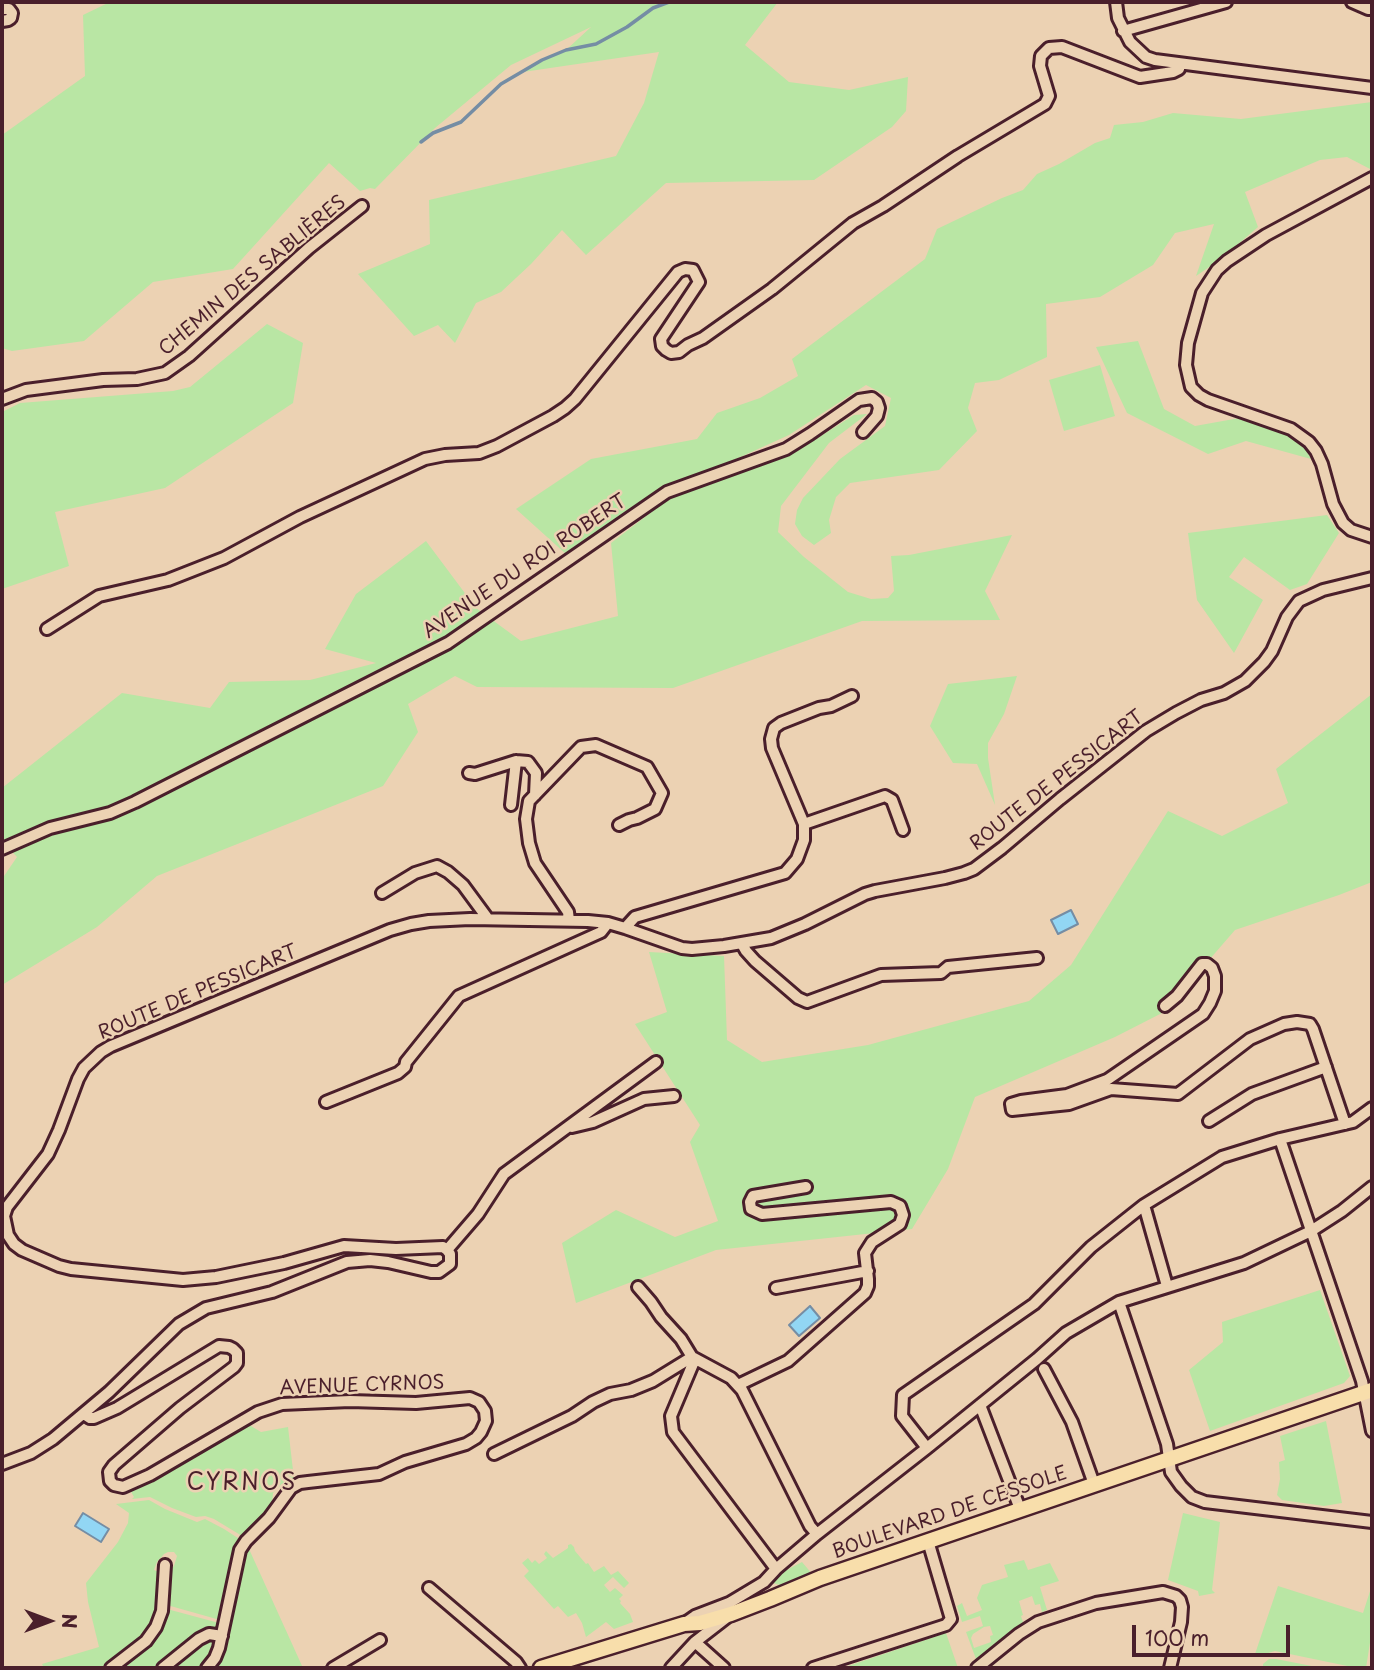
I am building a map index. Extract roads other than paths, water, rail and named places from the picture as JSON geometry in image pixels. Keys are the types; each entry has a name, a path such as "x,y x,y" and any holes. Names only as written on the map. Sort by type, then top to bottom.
{"main road":[{"name":"BOULEVARD DE CESSOLE","path":"541,1668 562,1665 690,1624 731,1614 820,1578 1369,1391"}],"street":[{"path":"1116,2 1123,32 1138,51 1154,60 1372,88"},
{"path":"1123,32 1226,2"},
{"path":"1352,2 1372,9"},
{"path":"2,9 9,9 12,13 11,18 2,21"},
{"path":"47,629 99,596 169,580 225,558 300,517 425,459 479,453 553,416 575,399 678,272 685,269 693,270 699,282 661,339 666,350 671,353 679,352 772,289 853,223 1045,104 1049,96 1040,66 1041,56 1049,48 1062,47 1140,77 1173,72 1179,69 1180,64"},
{"path":"1372,178 1266,235 1217,270 1199,302 1188,343 1186,365 1191,387 1208,400 1291,429 1309,442 1322,464 1333,504 1343,523 1351,530 1372,537"},
{"name":"CHEMIN DES SABLIÈRES","path":"2,399 26,390 103,380 137,379 166,373 309,248 362,206"},
{"name":"AVENUE DU ROI ROBERT","path":"2,849 50,828 110,813 135,802 448,643 667,492 786,449 859,400 872,398 877,402 877,416 863,432"},
{"name":"ROUTE DE PESSICART","path":"447,1250 443,1247 396,1249 344,1246 284,1263 216,1277 174,1279 59,1266 14,1244 8,1236 4,1216 13,1198 48,1154 78,1079 101,1052 111,1046 390,930 411,924 488,919 608,923 692,949 771,938 865,894 945,878 974,869 1146,732 1201,700 1224,694 1245,681 1272,651 1287,617 1300,601 1323,590 1372,578"},
{"path":"625,928 635,917 785,873 797,859 804,840 804,824 772,748 774,728 852,696"},
{"path":"569,920 568,912 535,863 526,819 529,801 581,747 596,746 647,767 662,793 655,809 619,825"},
{"path":"511,805 516,761"},
{"path":"470,773 475,774 516,761 528,762 536,773 535,795"},
{"path":"804,824 885,796 892,800 903,830"},
{"path":"382,893 415,873 437,866 463,885 488,919"},
{"path":"326,1102 398,1073 459,996 601,932 608,923"},
{"path":"742,944 755,961 798,998 807,1002 881,975 941,973 948,967 1037,958"},
{"path":"1165,1006 1177,996 1202,964 1212,968 1215,991 1203,1014 1107,1080 1067,1095 1011,1104 1012,1110 1069,1104 1111,1089 1178,1094 1250,1039 1284,1024 1297,1022 1310,1024 1345,1124"},
{"path":"2,1464 39,1448 84,1414 179,1324 196,1313 292,1285 347,1262 370,1260 439,1272 450,1264 447,1250 478,1214 504,1174 656,1062"},
{"path":"1209,1121 1252,1094 1326,1067"},
{"path":"566,1129 593,1122 644,1099 674,1096"},
{"path":"927,1448 902,1416 903,1395 1034,1304 1091,1247 1144,1205 1222,1157 1280,1139 1353,1122 1372,1108"},
{"path":"1280,1139 1369,1391 1372,1431"},
{"path":"738,1385 788,1361 865,1293 868,1286 865,1253 872,1242 900,1224 903,1215 900,1206 891,1202 762,1213 751,1209 753,1196 806,1187"},
{"path":"724,1668 695,1642 690,1624 695,1616 729,1602 764,1582 817,1534 927,1448 1066,1333 1119,1302 1244,1262 1311,1231 1372,1187"},
{"path":"1144,1205 1167,1286"},
{"path":"776,1288 867,1271"},
{"path":"638,1287 681,1339 693,1358 731,1378 742,1390 810,1526 817,1534"},
{"path":"1119,1302 1167,1444 1171,1472 1192,1497 1205,1502 1372,1522"},
{"name":"AVENUE CYRNOS","path":"84,1414 94,1418 117,1408 219,1346 229,1347 237,1353 234,1367 180,1408 114,1465 108,1475 110,1481 123,1487 150,1475 258,1412 282,1404 339,1401 416,1403 470,1398 484,1408 485,1424 476,1438 466,1444 405,1462 379,1474 300,1483 291,1488 269,1518 243,1545 222,1636 215,1658 207,1668"},
{"path":"494,1454 572,1416 593,1402 653,1381 693,1358"},
{"path":"693,1358 671,1416 673,1432 776,1569"},
{"path":"1044,1369 1072,1422 1094,1484"},
{"path":"980,1405 1020,1509"},
{"path":"813,1668 946,1625 951,1619 928,1541"},
{"path":"111,1668 146,1640 156,1627 162,1611 165,1565"},
{"path":"764,1582 769,1586 791,1591"},
{"path":"429,1588 520,1668"},
{"path":"977,1668 1038,1622 1096,1603 1163,1592 1176,1595 1182,1607 1170,1668"},
{"path":"671,1668 695,1642 731,1614"},
{"path":"163,1668 199,1639 209,1634 222,1636"},
{"path":"333,1668 380,1640"}],"water":[{"path":"1071,910 1078,924 1058,934 1051,920"},
{"path":"810,1306 820,1318 799,1336 789,1325"},
{"path":"83,1513 109,1529 101,1542 75,1526"}],"waterway":[{"path":"421,142 433,133 461,122 501,84 542,60 566,50 596,44 627,27 653,8 669,2"}],"district":[{"name":"CYRNOS","path":"242,1484"}]}
